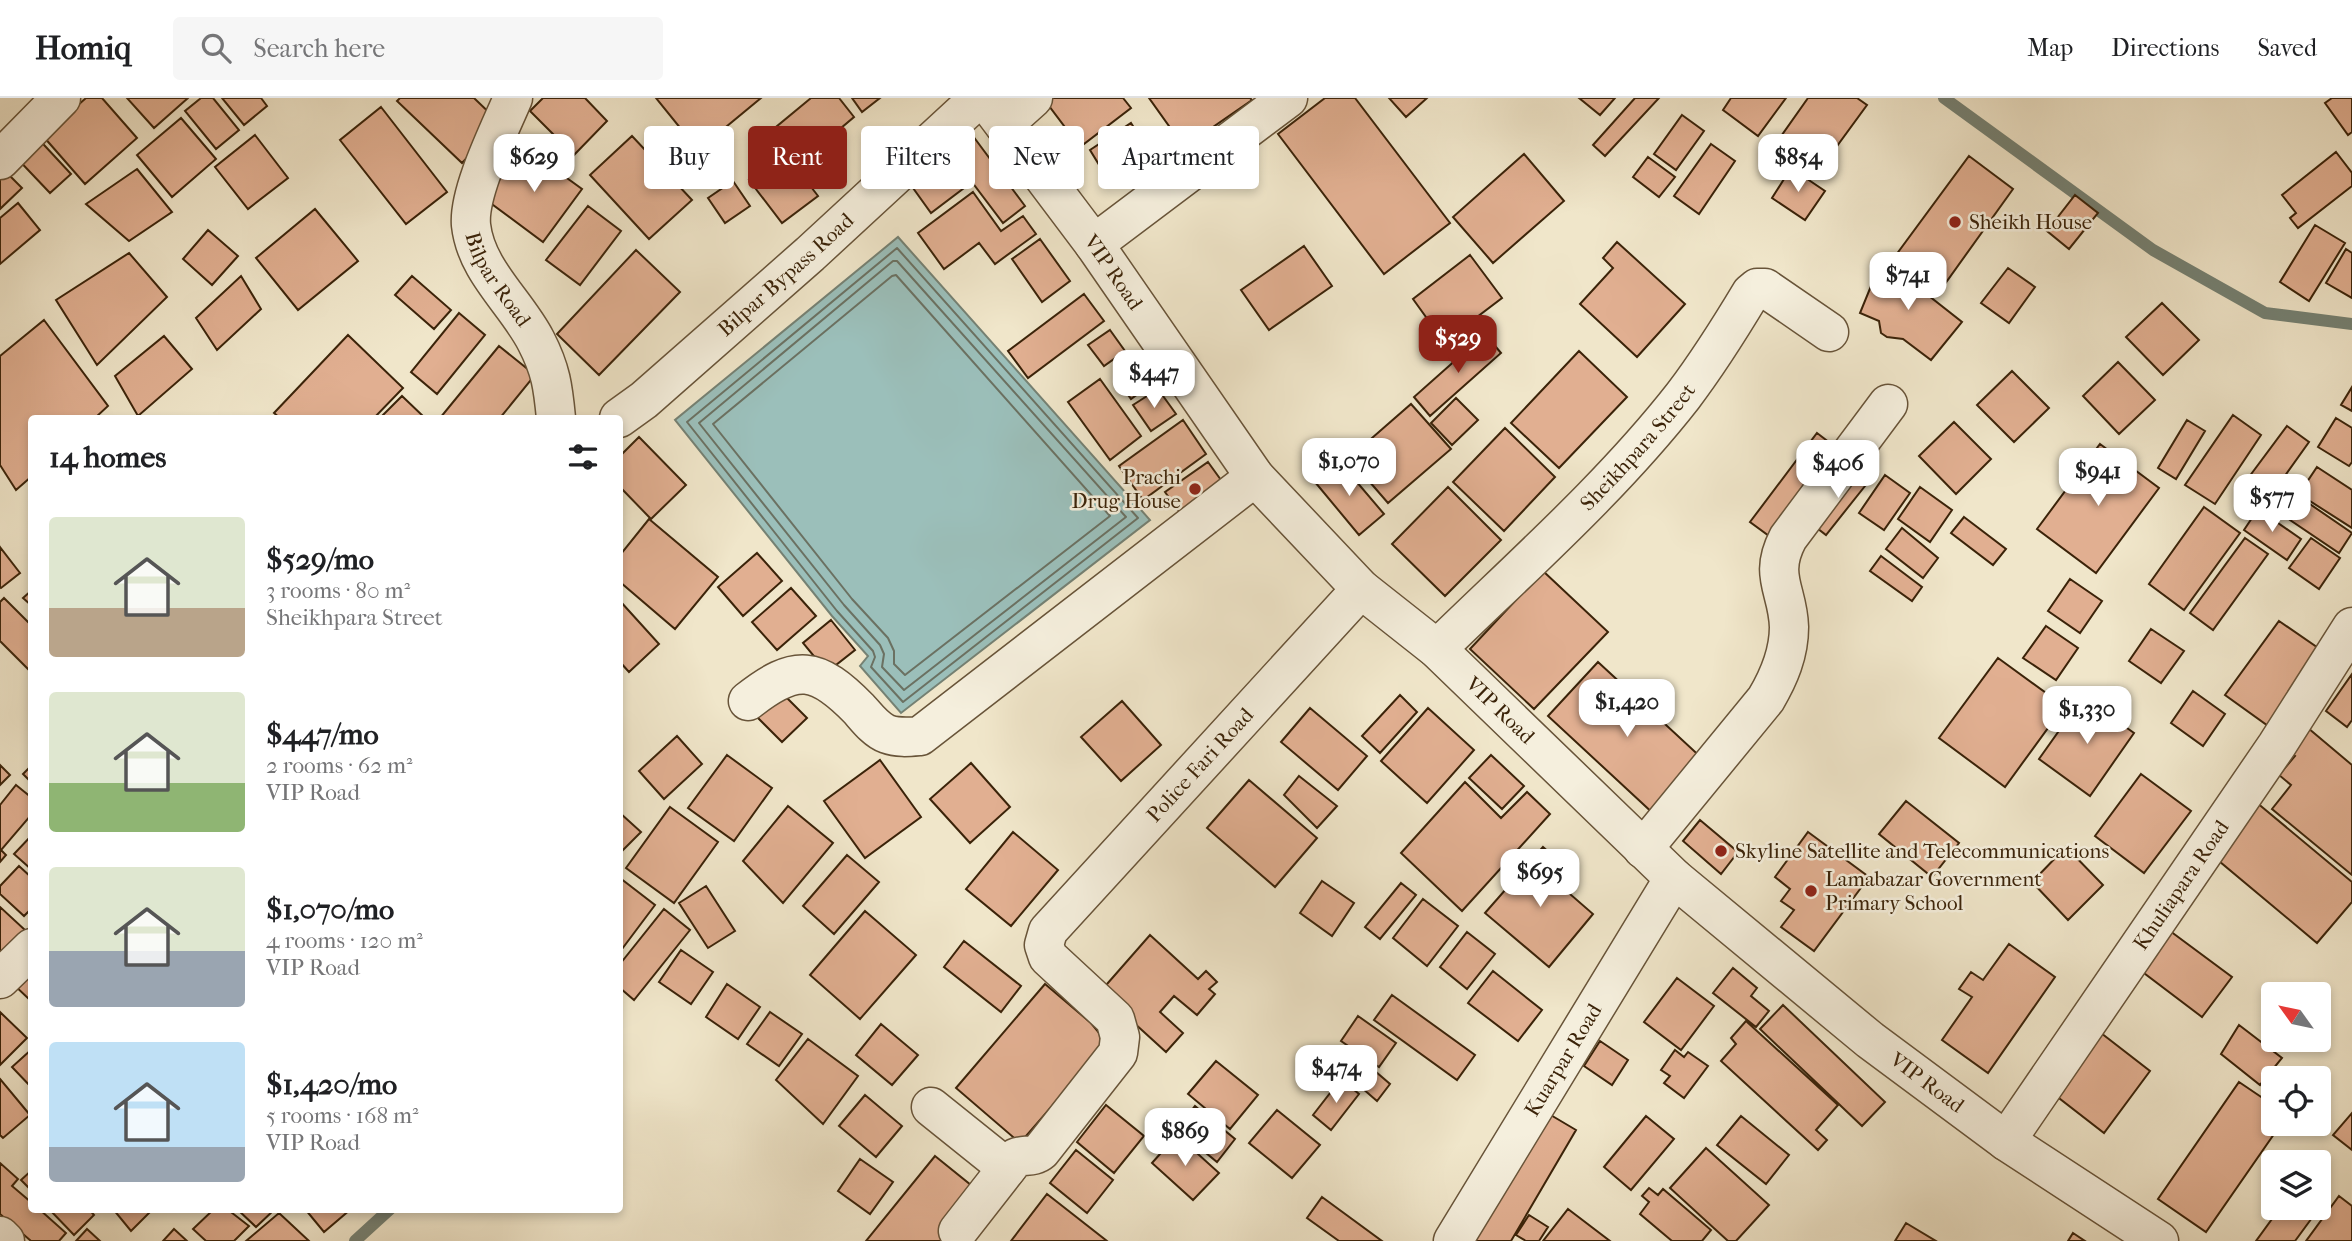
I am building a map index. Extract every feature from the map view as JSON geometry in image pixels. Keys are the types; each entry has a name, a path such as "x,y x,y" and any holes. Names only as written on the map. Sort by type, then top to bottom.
{"street":[{"path":"0,160 61,98"},
{"name":"Bilpar Road","path":"513,98 473,200 471,224 477,250 503,295 535,340 552,380 556,415"},
{"name":"Bilpar Bypass Road","path":"623,415 644,400 810,254 989,107 1033,98"},
{"path":"1094,244 1288,98"},
{"name":"VIP Road","path":"989,107 1094,244 1255,477 1361,589 1437,649 1674,878 1870,1040 2006,1141 2158,1241"},
{"name":"Sheikhpara Street","path":"1437,649 1633,455 1683,396 1720,344 1751,293 1757,288 1765,288 1829,332"},
{"path":"1643,849 1766,699 1779,677 1786,653 1788,627 1777,569 1780,552 1888,404"},
{"path":"748,701 770,683 798,674 821,677 846,696 884,733 901,738 919,736 1255,477"},
{"name":"Police Fari Road","path":"1007,1168 1021,1155 1032,1156 1041,1151 1118,1054 1120,1045 1119,1027 1115,1019 1048,957 1044,945 1048,931 1361,589"},
{"name":"Khuliapara Road","path":"2006,1141 2277,745 2352,627"},
{"name":"Kuarpar Road","path":"1453,1241 1674,878"},
{"path":"0,978 28,952"},
{"path":"931,1107 1007,1168 958,1231"},
{"path":"0,1236 5,1241"}],"water":[{"path":"898,237 1150,520 901,713 860,666 868,656 832,616 675,420"}],"building":[{"path":"86,98 102,98 137,138 85,184 43,136"},
{"path":"127,98 188,98 154,128"},
{"path":"201,98 213,98 239,130 216,149 185,111"},
{"path":"222,98 261,98 267,106 244,125"},
{"path":"400,98 474,98 500,123 462,163 397,101"},
{"path":"543,98 585,98 607,121 574,155 530,111"},
{"path":"656,98 761,98 727,126 679,126"},
{"path":"811,98 839,98 854,117 843,126 777,126"},
{"path":"852,98 880,98 862,112"},
{"path":"1043,98 1123,98 1131,108 1107,126 1098,126 1098,133 1084,144 1084,126 1064,126"},
{"path":"1149,98 1252,100 1214,126 1169,126"},
{"path":"1325,98 1355,98 1450,223 1384,274 1278,134"},
{"path":"1389,98 1427,98 1406,117"},
{"path":"1579,98 1615,98 1600,115"},
{"path":"1635,98 1659,98 1605,156 1593,145"},
{"path":"1731,98 1786,98 1758,136 1723,110"},
{"path":"1808,98 1857,98 1867,105 1818,172 1777,142"},
{"path":"2332,98 2352,98 2352,132 2348,135 2325,103"},
{"path":"381,107 447,192 406,224 340,140"},
{"path":"1682,115 1704,131 1676,170 1654,154"},
{"path":"181,118 216,159 172,197 137,155"},
{"path":"32,132 71,174 50,193 11,152"},
{"path":"255,135 288,178 248,209 215,167"},
{"path":"632,136 644,149 644,189 682,189 692,200 649,239 590,175"},
{"path":"975,139 989,158 989,189 1012,189 1025,206 1003,223 975,186"},
{"path":"1711,144 1735,161 1699,214 1674,196"},
{"path":"1098,145 1098,163 1090,150"},
{"path":"524,147 582,189 543,242 485,199"},
{"path":"2336,152 2352,173 2352,186 2298,228 2290,218 2296,213 2282,195"},
{"path":"1524,154 1564,201 1493,263 1453,217"},
{"name":"Sheikh House","path":"1969,156 2013,189 1942,288 1896,255"},
{"path":"1648,157 1675,177 1659,197 1633,177"},
{"path":"2,168 22,188 0,209 0,170"},
{"path":"1791,168 1825,191 1805,220 1772,198"},
{"path":"137,169 172,212 129,241 86,204"},
{"path":"734,182 750,206 725,223 708,198 721,189 734,189"},
{"path":"756,189 813,189 818,196 782,223"},
{"path":"914,189 963,189 931,213"},
{"path":"973,192 1001,231 1023,216 1036,234 995,264 979,243 944,269 918,233"},
{"path":"2075,195 2098,213 2069,249 2047,231"},
{"path":"18,203 40,230 0,264 0,218"},
{"path":"588,206 621,231 580,285 546,260"},
{"path":"315,209 358,261 298,310 256,258"},
{"path":"2315,225 2345,243 2309,301 2280,282"},
{"path":"208,230 238,256 212,285 183,259"},
{"path":"1040,239 1070,281 1042,302 1012,259"},
{"path":"1617,242 1685,304 1637,357 1580,304 1613,268 1603,258"},
{"path":"1304,246 1332,286 1269,330 1241,290"},
{"path":"2346,249 2352,253 2352,298 2326,283"},
{"path":"636,250 680,292 599,375 557,334"},
{"path":"129,253 167,297 97,365 56,300"},
{"path":"1470,255 1502,298 1444,342 1413,299"},
{"path":"1882,259 1962,322 1931,360 1903,339 1887,337 1881,333 1879,321 1860,313"},
{"path":"2008,268 2035,287 2009,323 1981,303"},
{"path":"241,276 261,309 217,350 196,318"},
{"path":"412,276 451,310 434,329 395,295"},
{"path":"1084,294 1104,321 1028,378 1008,351"},
{"path":"2162,303 2199,340 2163,375 2126,337"},
{"path":"459,313 485,335 437,394 411,372"},
{"path":"44,320 108,406 98,415 28,415 28,480 16,490 0,465 0,356"},
{"path":"1110,330 1125,351 1104,366 1088,345"},
{"path":"1485,334 1501,353 1430,416 1414,397"},
{"path":"348,335 403,388 377,415 274,413"},
{"path":"164,336 192,369 139,415 115,376"},
{"path":"499,346 535,375 502,415 442,415"},
{"path":"1579,351 1627,397 1559,468 1511,423"},
{"path":"2118,362 2155,400 2119,434 2083,396"},
{"path":"1136,364 1150,385 1131,399 1117,379"},
{"path":"2012,371 2049,408 2014,442 1977,405"},
{"path":"1100,379 1141,436 1110,460 1068,402"},
{"path":"2352,387 2352,411 2341,405"},
{"path":"1158,389 1176,414 1151,431 1133,405"},
{"path":"402,396 422,415 383,415"},
{"path":"1456,398 1478,420 1452,445 1431,423"},
{"path":"1411,404 1451,449 1388,503 1349,458"},
{"path":"2233,415 2261,435 2215,504 2185,485"},
{"path":"2336,418 2352,428 2352,462 2349,466 2318,447"},
{"path":"1183,420 1206,454 1143,500 1119,466"},
{"path":"2187,420 2205,431 2176,479 2158,468"},
{"path":"1954,422 1991,459 1956,494 1919,456"},
{"path":"2287,426 2309,442 2272,494 2249,477"},
{"path":"1505,428 1555,477 1504,531 1453,482"},
{"path":"1817,433 1843,453 1776,541 1750,522"},
{"path":"639,437 686,485 651,519 623,490 623,453"},
{"path":"2100,444 2159,488 2096,573 2037,529"},
{"path":"1339,461 1384,514 1359,535 1315,482"},
{"name":"Prachi Drug House","path":"1208,462 1226,487 1183,517 1165,492"},
{"path":"1850,466 1869,481 1826,535 1808,521"},
{"path":"2317,467 2352,490 2352,528 2299,494"},
{"path":"1885,475 1910,493 1884,530 1859,513"},
{"path":"1448,487 1501,540 1445,596 1392,544"},
{"path":"1920,487 1952,510 1930,542 1898,519"},
{"path":"2304,500 2352,533 2339,553 2290,520"},
{"path":"2204,507 2240,533 2184,610 2149,584"},
{"path":"2258,509 2301,539 2287,560 2244,530"},
{"path":"1964,517 2006,549 1993,565 1951,533"},
{"path":"649,519 718,577 675,629 623,585 623,551"},
{"path":"1902,528 1938,558 1923,578 1886,549"},
{"path":"2245,538 2268,554 2213,630 2190,613"},
{"path":"2311,538 2340,558 2319,589 2289,568"},
{"path":"0,547 20,573 1,588 0,587"},
{"path":"757,553 782,581 743,616 718,587"},
{"path":"1881,556 1922,587 1912,601 1870,571"},
{"path":"1543,571 1608,632 1534,709 1470,649"},
{"path":"2070,579 2102,601 2080,633 2048,611"},
{"path":"791,588 816,616 777,650 752,622"},
{"path":"4,598 28,622 28,669 0,641 0,602"},
{"path":"623,604 659,644 629,672 623,665"},
{"path":"831,620 855,650 827,672 803,643"},
{"path":"2279,621 2324,652 2271,728 2225,695"},
{"path":"2046,626 2078,648 2056,680 2023,658"},
{"path":"2151,629 2184,651 2161,683 2129,661"},
{"path":"1998,658 2064,706 2005,787 1939,738"},
{"path":"1598,662 1706,762 1656,816 1548,716"},
{"path":"2352,674 2352,720 2347,727 2326,711"},
{"path":"2193,691 2225,714 2203,746 2171,723"},
{"path":"781,692 807,718 782,742 756,716"},
{"path":"1400,695 1417,712 1380,753 1362,736"},
{"path":"2083,697 2134,733 2090,796 2039,759"},
{"path":"1122,701 1161,745 1121,781 1081,737"},
{"path":"1310,708 1367,756 1338,790 1281,742"},
{"path":"1428,708 1474,750 1427,803 1381,761"},
{"path":"2308,728 2352,765 2352,875 2272,809 2291,785 2279,775 2295,756 2288,751"},
{"path":"677,736 702,764 664,799 639,771"},
{"path":"727,755 772,788 734,841 688,808"},
{"path":"1491,755 1524,786 1502,809 1469,778"},
{"path":"880,760 921,817 865,858 824,801"},
{"path":"971,763 1010,807 970,843 930,799"},
{"path":"0,765 10,775 0,785"},
{"path":"2141,774 2191,811 2144,873 2095,836"},
{"path":"1299,776 1337,806 1317,828 1284,795"},
{"path":"1249,780 1317,838 1275,887 1207,828"},
{"path":"1465,782 1501,818 1527,792 1550,814 1462,911 1401,853"},
{"path":"16,785 28,795 28,819 1,850 6,855 0,862 0,805"},
{"path":"1906,801 1959,843 1932,877 1879,834"},
{"path":"2256,802 2352,882 2352,902 2317,943 2213,856"},
{"path":"788,806 833,843 783,903 743,861"},
{"path":"670,807 718,842 674,903 626,868"},
{"path":"623,816 641,832 623,850"},
{"path":"1700,820 1738,852 1721,874 1683,841"},
{"path":"1013,832 1058,870 1011,926 966,889"},
{"name":"Lamabazar Government Primary School","path":"1808,832 1869,877 1814,951 1781,927 1794,910 1781,901 1790,889 1775,877"},
{"path":"28,839 28,866 14,854"},
{"path":"1543,847 1567,868 1555,881 1593,914 1549,967 1485,913"},
{"path":"2066,847 2103,885 2068,920 2032,882"},
{"path":"847,855 879,882 834,934 803,906"},
{"path":"19,866 28,874 28,912 24,916 0,894 0,886"},
{"path":"623,880 655,905 623,948"},
{"path":"1322,881 1354,903 1332,936 1300,913"},
{"path":"1401,883 1416,895 1380,939 1365,927"},
{"path":"706,886 735,931 708,948 679,903"},
{"path":"1423,899 1458,926 1427,966 1393,938"},
{"path":"0,907 25,930 0,957"},
{"path":"664,909 690,930 634,1000 623,991 623,960"},
{"path":"865,911 916,955 860,1019 810,975"},
{"path":"2166,928 2232,977 2202,1017 2136,967"},
{"path":"1467,932 1495,954 1467,989 1440,967"},
{"path":"1150,935 1198,979 1206,971 1217,982 1209,989 1215,994 1197,1015 1174,996 1160,1012 1183,1033 1166,1052 1100,992"},
{"path":"964,941 1021,986 1001,1012 944,967"},
{"path":"2009,944 2055,977 1988,1073 1942,1040 1972,997 1959,989 1971,972 1983,980"},
{"path":"681,950 713,972 691,1004 659,982"},
{"path":"28,966 28,998 11,982"},
{"path":"1733,968 1757,988 1751,996 1769,1011 1756,1027 1713,993"},
{"path":"1493,971 1542,1010 1518,1041 1468,1003"},
{"path":"1677,978 1714,1006 1681,1050 1644,1022"},
{"path":"727,984 760,1007 738,1039 706,1017"},
{"path":"1045,984 1091,1023 1100,1034 1101,1050 1020,1143 956,1088"},
{"path":"1392,995 1475,1055 1457,1080 1374,1020"},
{"path":"1783,1005 1885,1102 1862,1126 1760,1029"},
{"path":"0,1012 27,1038 0,1065"},
{"path":"770,1012 802,1034 779,1066 747,1044"},
{"path":"1358,1016 1396,1043 1379,1067 1341,1041"},
{"path":"1746,1021 1838,1105 1816,1130 1827,1140 1818,1150 1721,1061 1736,1044 1731,1038"},
{"path":"881,1024 918,1055 892,1085 856,1055"},
{"path":"2239,1025 2261,1042 2261,1052 2274,1052 2282,1058 2275,1066 2261,1066 2260,1085 2221,1054"},
{"path":"2101,1033 2150,1071 2104,1133 2055,1095"},
{"path":"808,1039 858,1076 823,1124 776,1080"},
{"path":"1600,1041 1628,1060 1612,1085 1584,1066"},
{"path":"1675,1050 1684,1057 1688,1052 1708,1066 1684,1098 1664,1083 1670,1076 1661,1070"},
{"path":"28,1053 28,1084 12,1067"},
{"path":"1361,1059 1390,1084 1377,1101 1347,1075"},
{"path":"1216,1061 1258,1095 1230,1129 1188,1094"},
{"path":"0,1079 28,1113 28,1117 3,1138 0,1135"},
{"path":"1341,1079 1359,1094 1331,1130 1313,1115"},
{"path":"2239,1082 2261,1097 2261,1136 2273,1136 2206,1232 2158,1199"},
{"path":"865,1095 902,1126 876,1157 839,1126"},
{"path":"1106,1105 1144,1136 1114,1173 1077,1142"},
{"path":"1195,1106 1235,1139 1217,1162 1177,1129"},
{"path":"1277,1110 1320,1145 1292,1178 1249,1143"},
{"path":"2352,1113 2352,1150 2333,1135"},
{"path":"1549,1114 1576,1130 1511,1241 1475,1241"},
{"path":"1646,1116 1674,1139 1631,1190 1604,1167"},
{"path":"1741,1116 1789,1155 1766,1184 1717,1145"},
{"path":"1177,1135 1219,1173 1193,1200 1152,1163"},
{"path":"1706,1148 1769,1205 1736,1241 1728,1241 1670,1188"},
{"path":"1076,1150 1113,1180 1087,1213 1050,1183"},
{"path":"935,1156 982,1194 945,1241 866,1241"},
{"path":"860,1159 893,1182 870,1214 838,1191"},
{"path":"0,1163 18,1179 12,1186 28,1200 28,1213 44,1213 66,1233 59,1241 31,1241 0,1214"},
{"path":"28,1174 28,1187 21,1180"},
{"path":"1649,1188 1658,1195 1663,1189 1711,1230 1702,1241 1672,1241 1640,1214 1649,1202 1642,1196"},
{"path":"1047,1194 1107,1241 1011,1241"},
{"path":"2339,1196 2352,1206 2352,1241 2306,1241 2321,1220 2331,1220 2331,1207"},
{"path":"1322,1197 1382,1241 1339,1241 1307,1218"},
{"path":"1568,1209 1610,1241 1543,1241"},
{"path":"53,1213 92,1213 94,1215 74,1235"},
{"path":"116,1213 149,1213 131,1231"},
{"path":"210,1213 232,1213 249,1226 234,1241 206,1241 193,1229"},
{"path":"241,1213 271,1213 256,1227"},
{"path":"279,1213 309,1241 246,1241"},
{"path":"308,1213 346,1213 324,1232"},
{"path":"1529,1215 1548,1227 1539,1241 1526,1241 1516,1235"},
{"path":"2271,1220 2310,1220 2295,1241 2256,1241"},
{"path":"1906,1223 1936,1241 1895,1241"},
{"path":"87,1229 100,1241 76,1241"},
{"path":"174,1229 187,1241 163,1241"},
{"path":"2073,1233 2085,1241 2068,1241"}],"waterway":[{"path":"1944,98 2153,250 2265,313 2352,324"},
{"path":"355,1241 386,1213"}],"place":[{"name":"Sheikh House","path":"1955,222"},
{"name":"Prachi Drug House","path":"1195,489"},
{"name":"Skyline Satellite and Telecommunications","path":"1721,851"},
{"name":"Lamabazar Government Primary School","path":"1811,891"}]}
